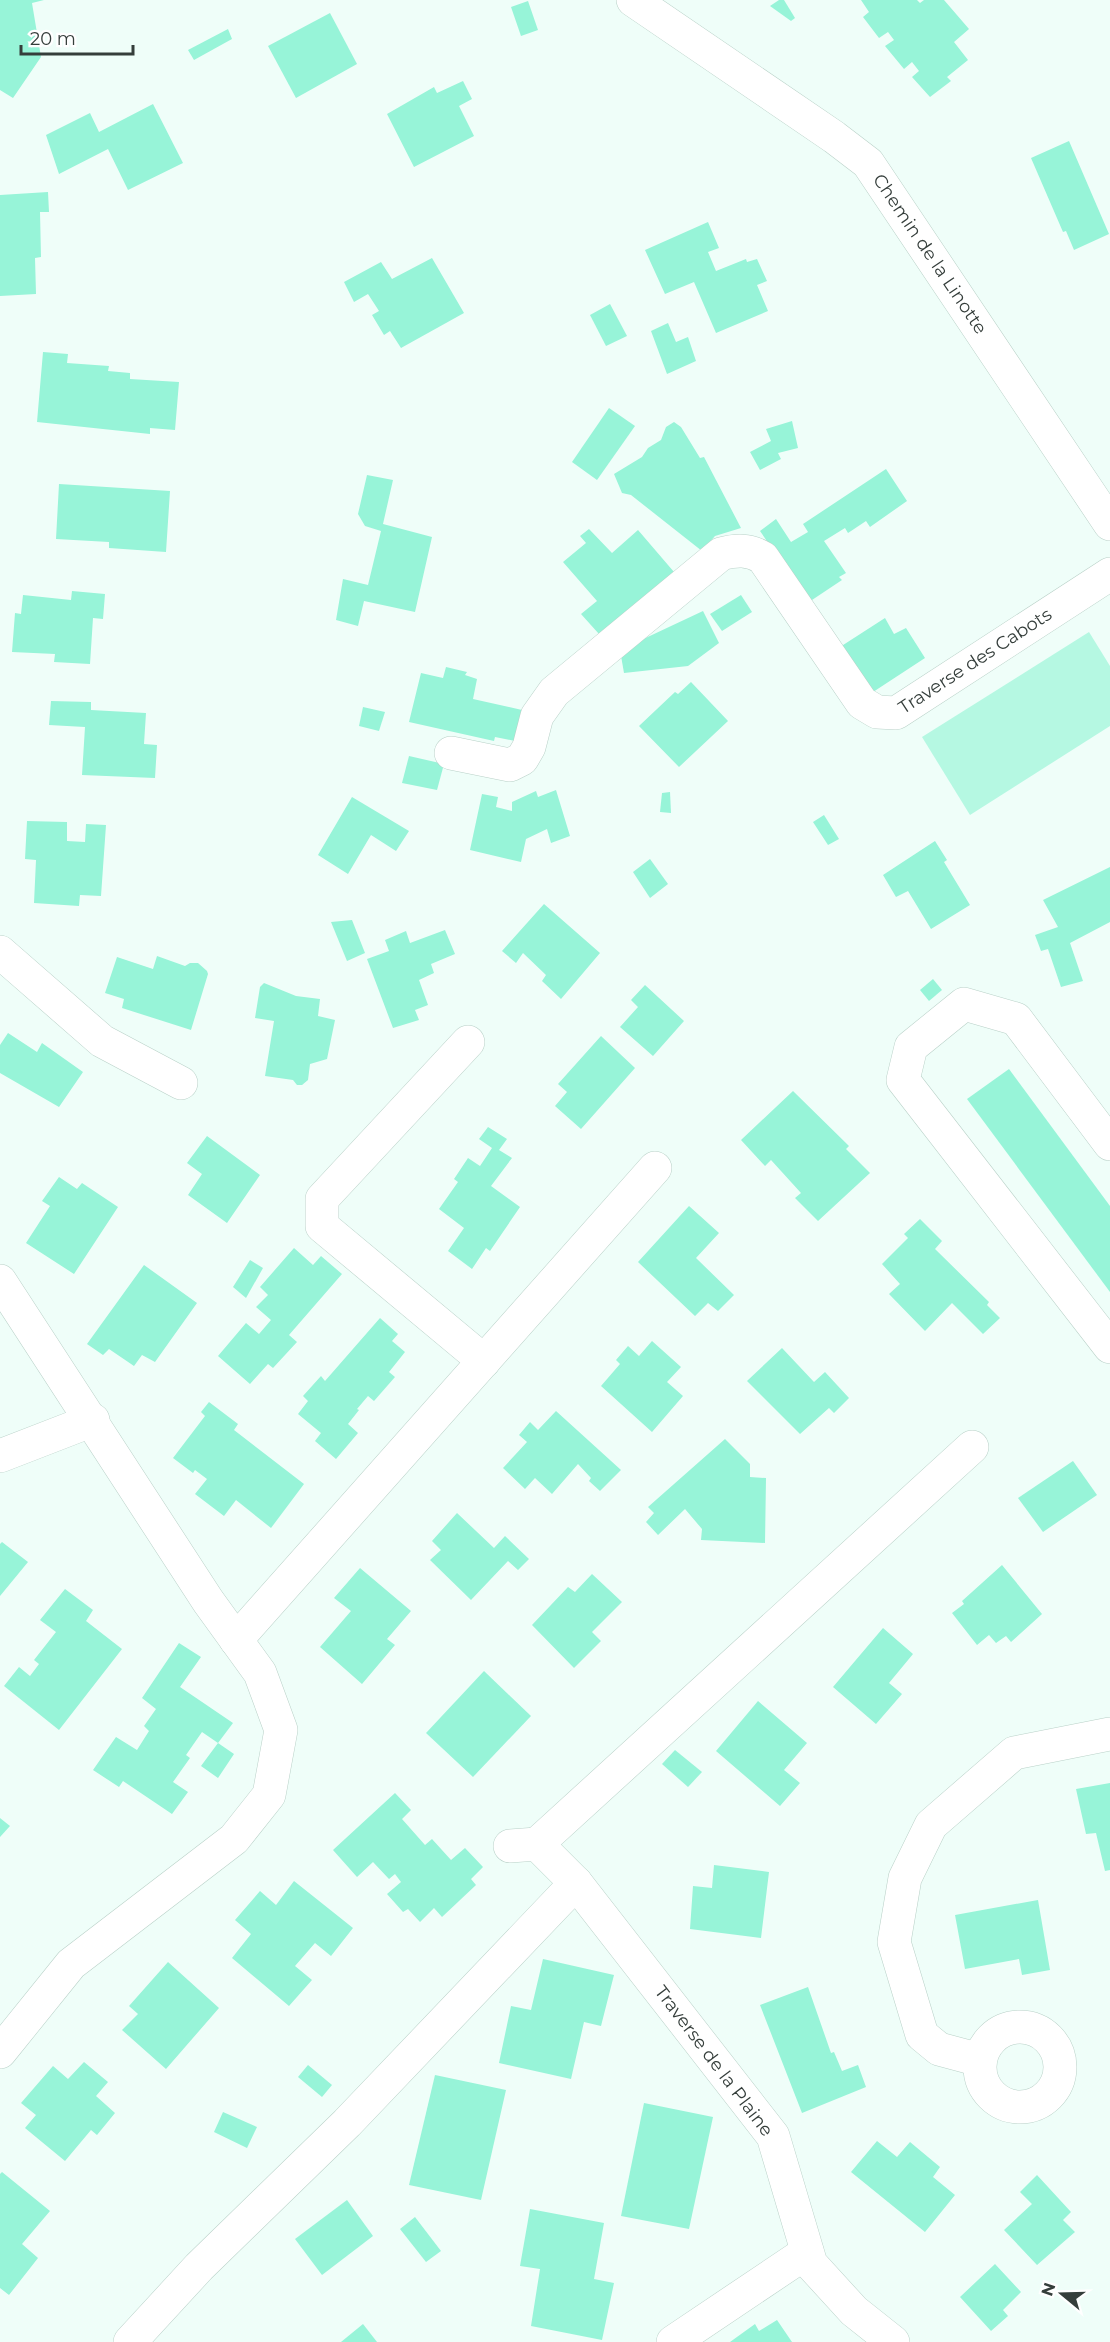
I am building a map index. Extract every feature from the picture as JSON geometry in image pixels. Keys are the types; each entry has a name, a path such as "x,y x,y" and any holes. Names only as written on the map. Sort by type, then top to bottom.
{"street":[{"name":"Chemin de la Linotte","path":"633,0 834,137 868,163 1110,524"},
{"name":"Traverse des Cabots","path":"451,753 510,765 522,759 529,747 537,716 554,692 721,554 736,550 754,552 763,558 862,703 877,712 896,713 1110,574"},
{"path":"0,952 102,1041 181,1083"},
{"path":"1110,1144 1016,1019 964,1004 911,1047 903,1080 1110,1347"},
{"path":"468,1042 322,1199 322,1226 484,1361"},
{"path":"236,1640 655,1168"},
{"path":"0,1281 93,1420 208,1601 260,1673 280,1730 269,1795 234,1839 71,1964 0,2052"},
{"path":"0,1456 93,1420"},
{"name":"Traverse de la Plaine","path":"893,2342 854,2311 813,2264 773,2136 576,1883 524,1845 972,1448"},
{"path":"980,2060 939,2049 922,2036 894,1942 905,1878 931,1825 1014,1753 1110,1734"},
{"path":"130,2342 198,2267 347,2123 576,1883"},
{"path":"674,2342 813,2264"}],"green space":[{"path":"1089,632 1110,666 1110,726 970,815 922,737"}],"building":[{"path":"0,0 44,0 32,3 41,57 13,98 0,90"},
{"path":"779,0 784,0 795,18 791,21 770,6"},
{"path":"861,0 917,0 920,3 924,0 944,0 969,29 954,42 968,60 947,77 951,81 930,97 912,77 919,71 912,62 904,69 885,46 894,40 888,32 879,38 863,17 869,12"},
{"path":"528,1 538,30 521,36 511,7"},
{"path":"330,13 357,64 296,98 268,46"},
{"path":"228,29 232,39 194,60 188,50"},
{"path":"463,81 472,99 459,106 474,136 414,167 387,114 434,87 437,93"},
{"path":"153,104 183,163 128,190 108,149 59,174 46,135 90,113 99,132"},
{"path":"1069,141 1109,234 1074,250 1066,231 1063,232 1031,158"},
{"path":"48,192 49,212 40,212 41,257 35,258 36,294 0,296 0,195"},
{"path":"708,222 719,248 708,252 716,271 746,259 747,262 757,259 767,281 757,285 768,311 716,333 694,282 665,294 645,250"},
{"path":"432,258 464,313 401,348 390,331 384,335 372,315 379,311 368,294 354,302 344,282 381,262 392,279"},
{"path":"610,304 627,336 606,346 590,315"},
{"path":"668,323 676,342 688,337 696,361 667,374 651,331"},
{"path":"43,352 68,354 67,363 109,366 108,371 130,373 130,379 179,382 175,430 150,428 150,434 37,422"},
{"path":"609,408 635,426 597,480 572,462"},
{"path":"792,421 798,448 778,453 781,459 760,470 750,452 771,441 766,429"},
{"path":"674,422 681,427 700,458 704,457 741,528 715,536 702,551 631,495 622,493 614,474 642,457 648,448 661,440 666,427"},
{"path":"886,469 907,501 870,527 866,521 848,533 845,528 824,541 846,573 839,577 842,580 809,602 760,531 776,519 791,542 808,532 803,524"},
{"path":"367,475 393,480 383,524 432,537 415,612 364,601 358,626 336,620 343,579 368,585 381,531 365,526 358,514"},
{"path":"59,484 170,491 166,552 109,548 109,542 56,539"},
{"path":"589,529 612,553 638,530 674,572 599,634 581,614 597,601 563,562 586,543 580,536"},
{"path":"72,591 105,594 103,619 93,618 90,664 54,662 55,654 12,652 15,613 21,614 23,595 71,600"},
{"path":"741,595 752,612 722,631 710,614"},
{"path":"703,611 719,643 688,666 624,673 620,650"},
{"path":"885,618 894,634 906,628 925,658 870,694 840,647"},
{"path":"446,667 467,672 465,675 477,679 473,699 522,710 515,741 495,737 494,741 409,722 421,673 443,678"},
{"path":"691,682 728,721 679,767 639,726 675,692 678,694"},
{"path":"51,701 91,702 91,710 146,713 144,744 157,745 155,778 82,775 85,727 49,725"},
{"path":"363,707 385,712 379,731 359,726"},
{"path":"409,756 444,764 437,790 402,783"},
{"path":"556,790 570,836 551,843 547,829 526,839 521,862 470,850 482,794 498,797 496,807 512,811 512,802 536,791 538,797"},
{"path":"670,792 671,813 660,812 662,793"},
{"path":"352,797 409,831 396,851 371,835 348,874 318,855"},
{"path":"824,815 839,839 828,845 813,822"},
{"path":"27,821 67,822 67,841 85,842 86,824 106,825 101,896 80,895 79,906 34,903 36,860 25,859"},
{"path":"935,841 947,860 944,862 970,905 931,929 908,891 896,897 883,875"},
{"path":"650,859 668,884 650,898 633,872"},
{"path":"1110,867 1110,922 1070,943 1083,981 1061,987 1048,949 1041,951 1035,935 1058,927 1043,900"},
{"path":"544,904 600,953 561,999 542,981 546,975 523,953 516,963 502,951"},
{"path":"352,920 365,953 347,961 331,922"},
{"path":"445,930 455,954 431,964 434,973 419,980 428,1005 415,1010 419,1020 393,1028 367,959 389,951 385,940 406,931 410,943"},
{"path":"157,956 185,966 198,963 207,971 191,1030 122,1008 124,999 105,993 117,957 153,969"},
{"path":"933,979 942,990 929,1001 920,990"},
{"path":"264,983 296,996 320,999 318,1016 335,1020 327,1059 310,1064 308,1080 302,1085 297,1085 293,1080 265,1076 274,1021 255,1018 260,987"},
{"path":"645,985 684,1021 653,1056 620,1027 638,1007 631,1000"},
{"path":"8,1033 37,1052 42,1043 83,1072 59,1107 0,1073 0,1045"},
{"path":"601,1036 635,1068 581,1129 555,1106 567,1092 558,1084"},
{"path":"1009,1069 1110,1206 1110,1292 967,1099"},
{"path":"793,1091 849,1146 846,1149 870,1173 818,1221 795,1198 801,1193 771,1160 765,1166 741,1140"},
{"path":"488,1127 507,1139 499,1150 512,1158 491,1186 520,1207 490,1251 486,1248 472,1269 448,1251 464,1228 439,1209 458,1182 454,1179 468,1158 480,1166 492,1148 479,1139"},
{"path":"207,1136 260,1175 227,1223 188,1195 202,1174 187,1163"},
{"path":"59,1177 77,1189 82,1183 118,1207 74,1274 26,1243 50,1206 42,1201"},
{"path":"689,1206 719,1233 696,1258 734,1295 718,1311 708,1303 695,1316 638,1262"},
{"path":"920,1219 942,1241 935,1249 989,1302 987,1305 1000,1318 983,1334 952,1303 925,1331 889,1294 900,1284 882,1264 908,1238 904,1234"},
{"path":"294,1248 313,1265 321,1256 342,1274 289,1335 297,1342 273,1368 268,1364 250,1384 218,1356 246,1323 259,1334 271,1320 256,1307 268,1295 260,1287"},
{"path":"250,1260 263,1268 246,1298 233,1287"},
{"path":"144,1265 197,1303 155,1362 142,1355 134,1366 109,1349 103,1355 87,1344"},
{"path":"380,1318 398,1334 392,1341 405,1352 389,1372 395,1377 374,1401 368,1396 357,1409 359,1410 348,1424 358,1433 336,1459 315,1441 321,1433 298,1414 308,1401 303,1396 321,1376 325,1381"},
{"path":"652,1341 681,1367 667,1382 683,1396 652,1432 601,1386 620,1364 616,1360 628,1346 639,1356"},
{"path":"782,1348 814,1382 825,1372 849,1398 834,1413 829,1408 800,1434 747,1381"},
{"path":"209,1402 238,1424 234,1430 304,1484 271,1528 236,1500 224,1516 195,1494 207,1479 195,1470 193,1473 173,1458 205,1416 201,1412"},
{"path":"556,1411 621,1470 600,1491 589,1481 591,1478 578,1464 552,1494 535,1478 525,1489 503,1468 527,1442 519,1435 530,1422 538,1430"},
{"path":"725,1439 750,1464 750,1477 766,1478 765,1543 701,1540 702,1529 685,1509 658,1535 646,1522 654,1513 648,1507"},
{"path":"1073,1461 1097,1495 1043,1532 1018,1498"},
{"path":"457,1513 494,1548 505,1536 529,1559 518,1570 508,1561 471,1600 430,1560 441,1550 432,1541"},
{"path":"2,1542 28,1562 0,1596 0,1544"},
{"path":"1002,1565 1042,1614 1011,1642 1006,1636 996,1643 989,1635 977,1645 952,1613 964,1604 962,1601"},
{"path":"360,1568 411,1611 387,1639 395,1645 362,1684 320,1647 351,1611 334,1598"},
{"path":"592,1574 622,1602 592,1632 601,1641 574,1668 532,1625 568,1587 575,1592"},
{"path":"65,1589 93,1610 86,1621 122,1649 59,1730 4,1686 19,1667 30,1676 39,1664 34,1660 56,1632 40,1620"},
{"path":"883,1628 913,1654 889,1683 902,1694 876,1724 833,1687"},
{"path":"179,1643 201,1657 180,1687 233,1723 218,1743 202,1732 186,1755 190,1758 173,1782 188,1792 172,1814 123,1781 119,1787 93,1770 116,1737 137,1750 149,1731 144,1726 156,1709 142,1698"},
{"path":"484,1671 531,1716 473,1777 426,1733"},
{"path":"758,1701 807,1743 784,1770 800,1783 780,1806 716,1751"},
{"path":"218,1743 234,1754 218,1778 201,1766"},
{"path":"675,1750 702,1772 688,1787 662,1764"},
{"path":"1110,1783 1110,1870 1105,1871 1096,1833 1086,1834 1076,1789"},
{"path":"395,1793 411,1810 402,1819 425,1845 432,1839 451,1860 465,1848 483,1867 471,1879 476,1885 442,1917 434,1908 420,1922 408,1909 403,1912 387,1894 401,1882 395,1874 389,1879 373,1862 357,1877 333,1850"},
{"path":"0,1818 10,1826 0,1837"},
{"path":"714,1865 769,1872 761,1938 690,1929 693,1886 712,1888"},
{"path":"294,1881 353,1928 331,1956 315,1943 295,1966 312,1980 289,2006 232,1958 251,1934 235,1920 260,1891 276,1905"},
{"path":"1038,1900 1050,1970 1022,1975 1019,1959 965,1969 955,1915"},
{"path":"543,1959 614,1975 601,2026 584,2022 571,2079 499,2063 511,2006 531,2010"},
{"path":"168,1962 219,2008 166,2069 122,2030 138,2014 129,2006"},
{"path":"808,1987 831,2053 834,2052 842,2071 858,2065 866,2087 802,2113 760,2005"},
{"path":"84,2062 108,2082 96,2096 115,2113 97,2135 91,2130 65,2161 25,2128 36,2115 21,2103 53,2066 68,2079"},
{"path":"308,2065 332,2085 322,2097 298,2077"},
{"path":"435,2075 506,2090 481,2200 409,2185"},
{"path":"644,2103 713,2117 689,2229 621,2216"},
{"path":"223,2112 257,2127 247,2148 214,2132"},
{"path":"877,2141 897,2157 910,2142 940,2167 933,2177 955,2195 925,2232 851,2172"},
{"path":"2,2172 50,2211 22,2244 38,2258 9,2295 0,2288 0,2174"},
{"path":"1037,2175 1071,2212 1063,2220 1075,2232 1037,2265 1004,2230 1032,2204 1020,2192"},
{"path":"347,2200 373,2236 322,2275 295,2239"},
{"path":"530,2209 604,2223 594,2279 614,2283 602,2340 531,2326 540,2269 520,2266"},
{"path":"415,2217 441,2251 426,2262 400,2229"},
{"path":"995,2264 1021,2292 1003,2310 1008,2316 991,2331 960,2297"},
{"path":"777,2320 792,2342 730,2342 755,2324 759,2331"},
{"path":"363,2324 377,2342 341,2342"}]}
